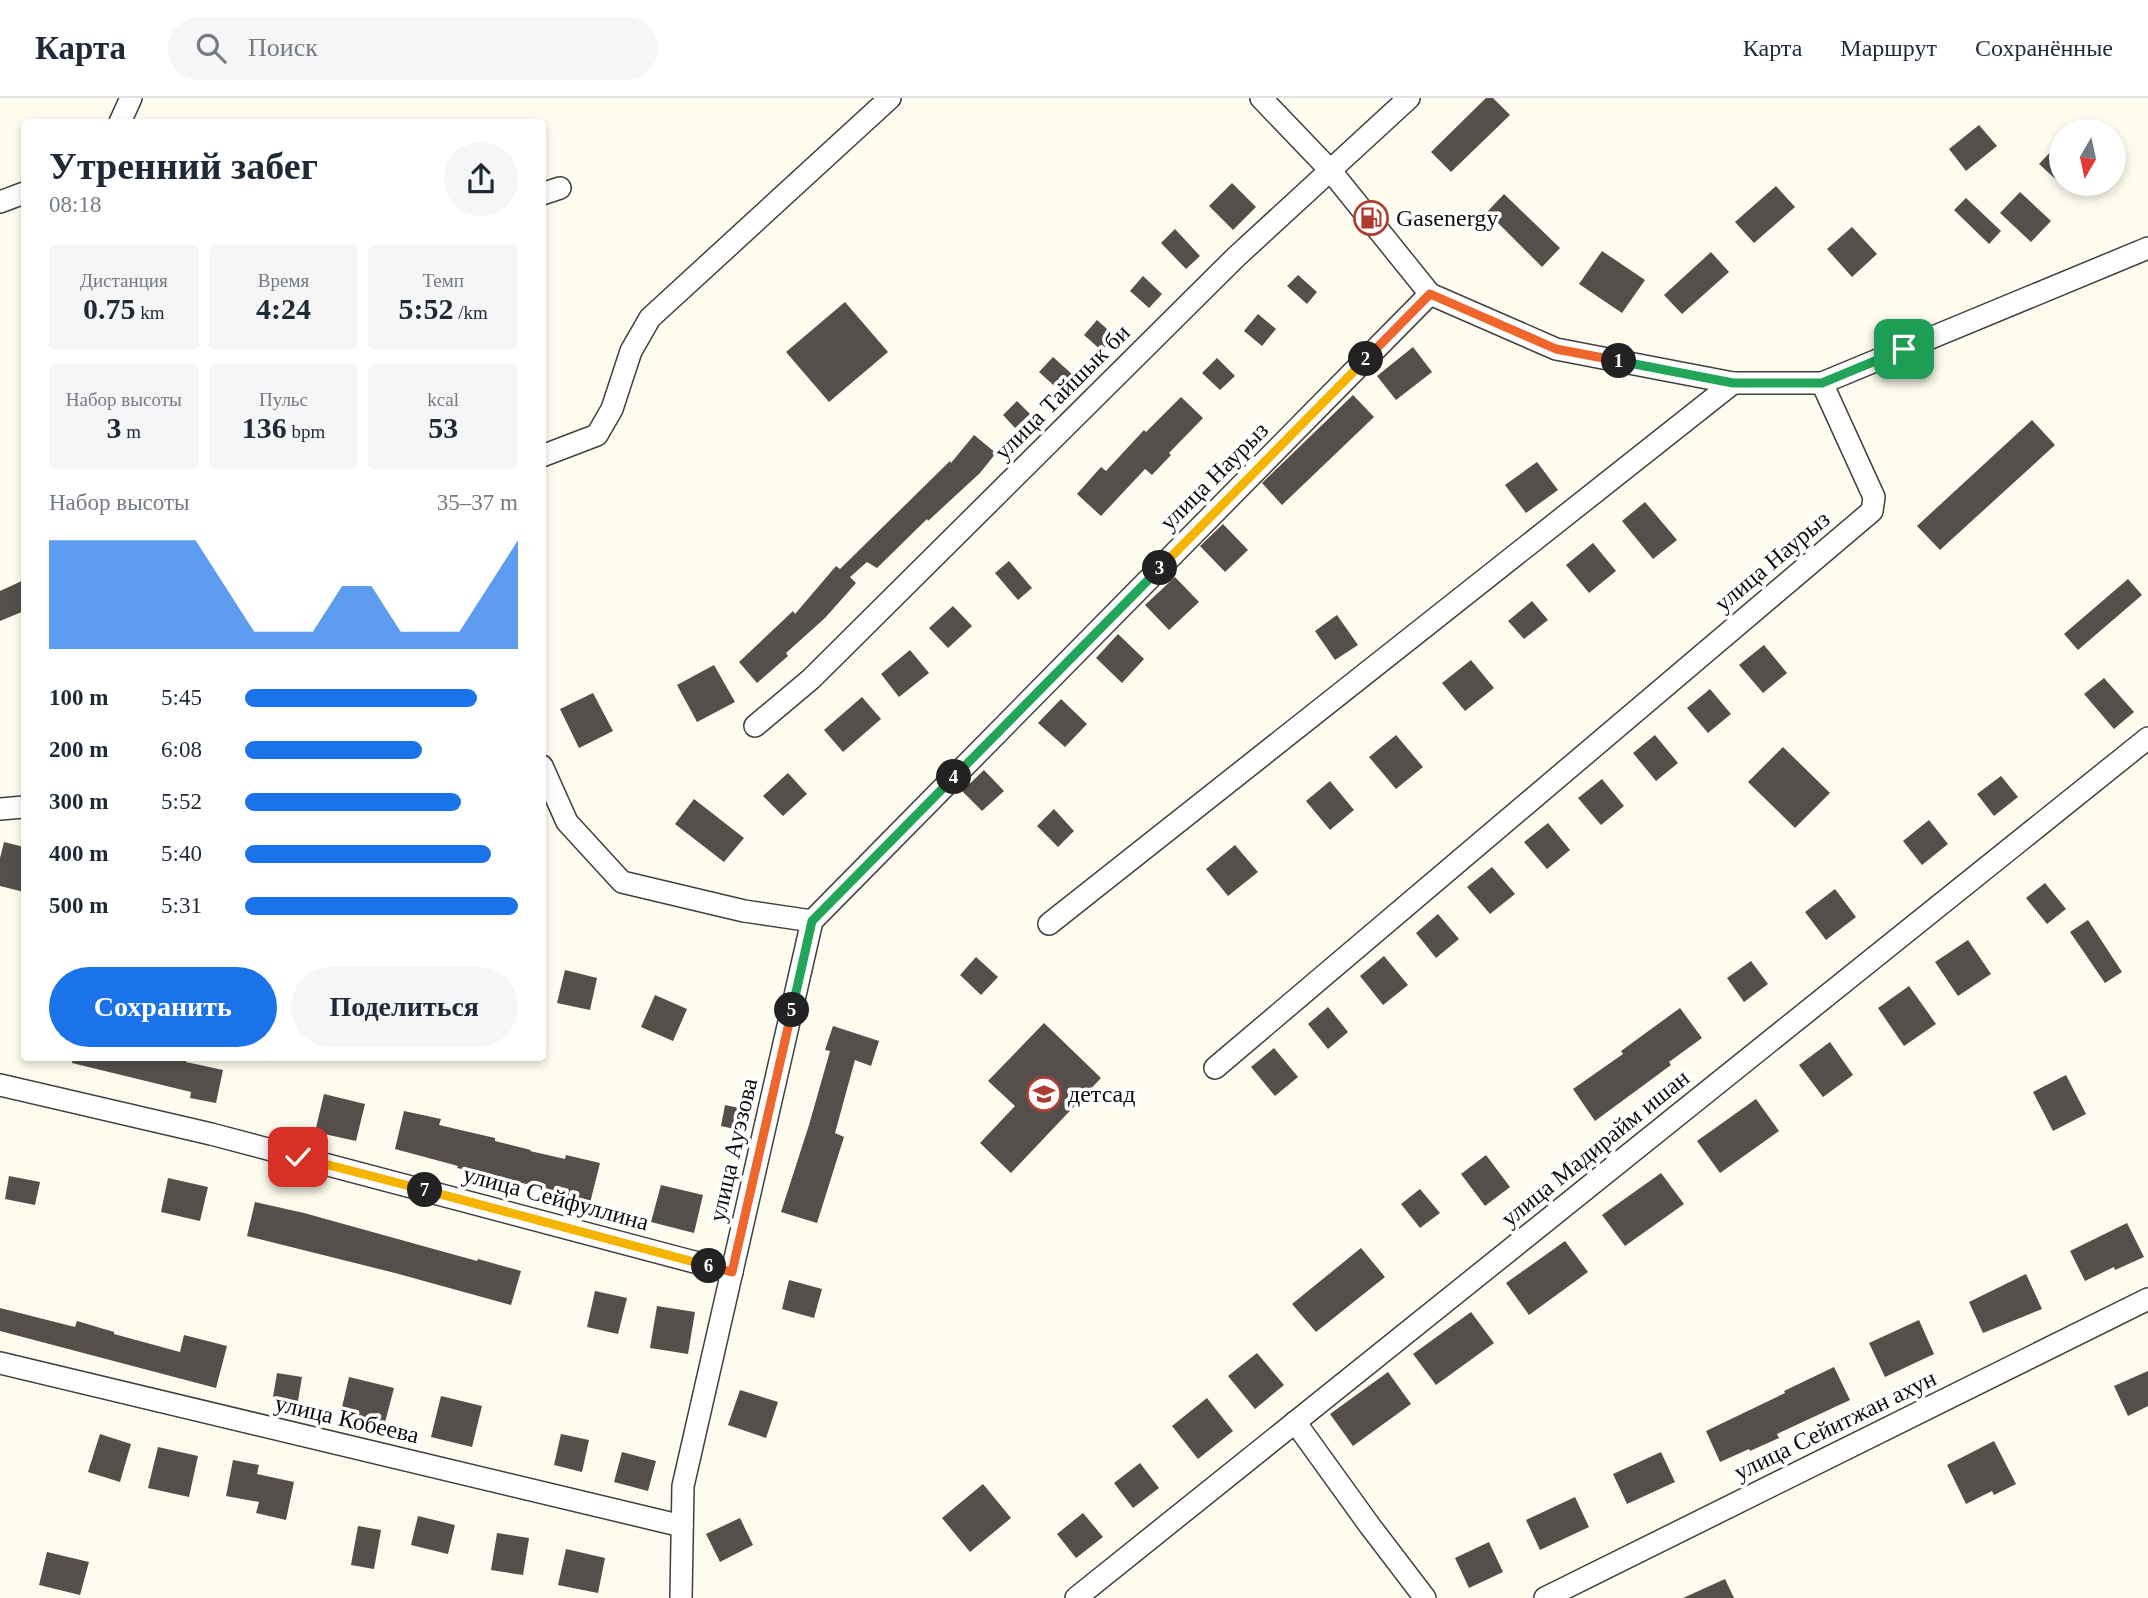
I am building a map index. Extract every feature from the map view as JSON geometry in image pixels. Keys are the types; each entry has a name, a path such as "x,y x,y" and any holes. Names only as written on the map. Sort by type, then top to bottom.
{"street":[{"path":"121,119 131,98"},
{"path":"546,454 597,435 612,409 631,351 650,318 890,98"},
{"path":"1261,98 1330,170 1430,294 1556,349 1733,383 1822,383 2148,248"},
{"name":"улица Тайшык би","path":"755,726 811,679 1236,257 1409,98"},
{"path":"0,202 21,194"},
{"name":"улица Наурыз","path":"812,921 1430,294"},
{"path":"1049,924 1733,383"},
{"name":"улица Наурыз","path":"1215,1068 1872,511 1874,497 1822,383"},
{"name":"улица Мадирайм ишан","path":"1076,1598 2148,738"},
{"path":"546,775 568,822 622,883 744,911 812,921"},
{"path":"0,809 21,807"},
{"name":"улица Ауэзова","path":"681,1598 683,1486 812,921"},
{"name":"улица Сейфуллина","path":"0,1085 211,1133 732,1272"},
{"name":"улица Сейитжан ахун","path":"1545,1598 2148,1299"},
{"name":"улица Кобеева","path":"0,1363 682,1526"},
{"path":"1295,1422 1425,1598"}],"building":[{"path":"1486,98 1493,98 1510,115 1451,172 1431,152"},
{"path":"1979,125 1997,146 1966,171 1949,149"},
{"path":"2049,154 2049,173 2039,164"},
{"path":"1232,183 1256,207 1233,230 1209,206"},
{"path":"1776,186 1795,207 1754,243 1735,222"},
{"path":"2020,192 2051,221 2031,242 2000,213"},
{"path":"1504,194 1560,248 1542,267 1487,212"},
{"path":"1966,198 2001,231 1989,244 1954,210"},
{"path":"1852,227 1877,254 1852,277 1827,249"},
{"path":"1175,229 1200,256 1186,269 1161,243"},
{"path":"1602,251 1645,280 1622,313 1579,284"},
{"path":"1711,252 1729,272 1682,314 1664,295"},
{"path":"1298,275 1317,292 1307,304 1287,286"},
{"path":"1143,276 1162,294 1149,308 1130,291"},
{"path":"845,302 888,352 829,402 786,352"},
{"path":"1258,314 1276,329 1262,346 1244,331"},
{"path":"1097,320 1115,336 1102,351 1084,335"},
{"path":"1413,347 1432,372 1396,400 1377,376"},
{"path":"1053,357 1074,376 1060,391 1039,372"},
{"path":"1217,358 1235,376 1220,390 1202,373"},
{"path":"1353,395 1374,417 1282,505 1262,483"},
{"path":"1181,397 1203,418 1152,475 1145,469 1101,516 1077,494 1101,467 1106,471 1144,430 1146,432"},
{"path":"1017,401 1030,414 1015,428 1003,415"},
{"path":"2032,420 2055,445 1940,550 1917,526"},
{"path":"974,435 996,453 980,473 928,521 927,519 877,568 867,562 850,577 856,583 825,618 786,653 788,656 757,683 739,662 793,611 795,614 836,566 840,569 950,461 951,463"},
{"path":"1537,462 1558,490 1526,513 1505,485"},
{"path":"1645,502 1677,540 1653,559 1622,521"},
{"path":"1223,524 1248,550 1225,572 1200,546"},
{"path":"1593,543 1616,571 1589,593 1566,565"},
{"path":"1009,561 1032,588 1018,600 995,573"},
{"path":"1175,577 1199,602 1169,630 1145,605"},
{"path":"2128,579 2142,595 2078,650 2064,634"},
{"path":"21,581 21,612 0,621 0,591"},
{"path":"1532,601 1548,620 1524,639 1508,621"},
{"path":"953,606 972,626 948,648 929,628"},
{"path":"1337,615 1358,645 1335,660 1315,631"},
{"path":"1118,634 1144,659 1122,683 1096,658"},
{"path":"1764,645 1787,673 1763,693 1739,665"},
{"path":"910,650 929,673 899,697 881,674"},
{"path":"1471,660 1494,688 1465,711 1442,683"},
{"path":"714,665 735,702 697,722 677,685"},
{"path":"2104,678 2134,712 2114,729 2084,694"},
{"path":"1710,689 1731,714 1708,733 1687,708"},
{"path":"593,693 613,731 579,748 560,709"},
{"path":"862,697 881,719 843,752 824,730"},
{"path":"1061,699 1087,724 1065,747 1038,723"},
{"path":"1396,735 1423,767 1396,789 1369,757"},
{"path":"1655,735 1678,763 1656,781 1633,753"},
{"path":"1783,747 1830,793 1795,828 1748,782"},
{"path":"984,770 1004,791 982,811 962,791"},
{"path":"788,773 807,794 783,816 763,796"},
{"path":"2001,776 2018,797 1994,816 1977,794"},
{"path":"1602,779 1624,806 1601,825 1578,798"},
{"path":"1330,781 1354,810 1330,830 1306,801"},
{"path":"694,799 744,838 724,862 675,824"},
{"path":"1054,809 1074,831 1058,847 1037,826"},
{"path":"1929,820 1948,844 1922,865 1903,841"},
{"path":"1548,823 1570,850 1547,869 1524,842"},
{"path":"4,842 21,846 21,891 0,886 0,858"},
{"path":"1235,845 1258,872 1228,896 1206,869"},
{"path":"1492,867 1515,894 1490,914 1467,887"},
{"path":"2045,883 2066,909 2047,924 2026,898"},
{"path":"1835,889 1856,917 1826,940 1805,912"},
{"path":"1438,914 1459,939 1436,958 1416,933"},
{"path":"2088,920 2122,972 2105,983 2070,932"},
{"path":"1968,940 1991,974 1958,996 1935,962"},
{"path":"1384,956 1408,985 1383,1005 1360,976"},
{"path":"976,957 998,977 981,995 960,975"},
{"path":"1751,961 1768,984 1744,1002 1727,978"},
{"path":"565,970 597,978 590,1010 557,1003"},
{"path":"1909,986 1936,1024 1904,1046 1878,1008"},
{"path":"655,995 687,1009 673,1041 641,1027"},
{"path":"1328,1007 1348,1032 1328,1049 1308,1024"},
{"path":"1680,1008 1702,1038 1669,1062 1671,1065 1595,1121 1573,1089 1623,1054 1621,1051"},
{"name":"детсад","path":"1044,1023 1101,1078 1011,1173 980,1143 1015,1106 988,1081"},
{"path":"833,1026 879,1041 871,1066 855,1060 835,1133 844,1137 817,1223 781,1212 830,1051 825,1050"},
{"path":"1830,1042 1853,1075 1823,1097 1799,1065"},
{"path":"1274,1048 1298,1077 1275,1096 1251,1067"},
{"path":"186,1061 223,1070 216,1103 190,1098 191,1092 72,1063"},
{"path":"2066,1075 2086,1114 2053,1131 2033,1092"},
{"path":"324,1094 365,1104 356,1141 315,1132"},
{"path":"1756,1099 1779,1131 1720,1173 1697,1141"},
{"path":"725,1105 749,1110 744,1131 721,1126"},
{"path":"404,1111 441,1119 439,1125 495,1138 495,1141 530,1151 565,1159 566,1155 600,1163 590,1203 556,1194 557,1191 457,1168 458,1166 395,1149"},
{"path":"1486,1155 1510,1187 1485,1206 1461,1174"},
{"path":"1661,1173 1684,1204 1625,1246 1602,1215"},
{"path":"9,1176 40,1182 35,1205 5,1199"},
{"path":"168,1178 208,1187 200,1221 161,1212"},
{"path":"661,1185 703,1195 694,1233 651,1222"},
{"path":"1420,1189 1440,1213 1420,1228 1401,1204"},
{"path":"255,1202 521,1271 511,1305 247,1236"},
{"path":"2127,1223 2144,1257 2085,1281 2070,1251"},
{"path":"1565,1241 1588,1272 1529,1315 1506,1283"},
{"path":"1361,1248 1385,1277 1316,1332 1292,1304"},
{"path":"2026,1274 2042,1309 1983,1333 1969,1302"},
{"path":"789,1280 822,1289 814,1318 782,1309"},
{"path":"595,1291 627,1298 618,1334 587,1327"},
{"path":"657,1306 695,1312 688,1354 650,1348"},
{"path":"0,1308 75,1327 77,1321 180,1352 184,1335 227,1346 216,1388 0,1331"},
{"path":"1471,1312 1494,1343 1436,1385 1413,1354"},
{"path":"1919,1320 1934,1354 1885,1377 1869,1343"},
{"path":"1257,1353 1284,1385 1255,1409 1228,1376"},
{"path":"1834,1367 1850,1400 1777,1434 1779,1438 1720,1462 1706,1431"},
{"path":"2148,1371 2148,1406 2128,1416 2114,1386"},
{"path":"1388,1372 1411,1404 1353,1446 1330,1414"},
{"path":"277,1373 302,1377 298,1401 273,1397"},
{"path":"349,1377 394,1388 384,1426 340,1416"},
{"path":"740,1390 778,1402 766,1438 728,1425"},
{"path":"441,1396 482,1406 472,1447 431,1437"},
{"path":"1207,1398 1233,1431 1198,1459 1172,1426"},
{"path":"100,1434 131,1444 120,1482 88,1472"},
{"path":"561,1434 589,1440 582,1472 554,1465"},
{"path":"1994,1441 2016,1484 1994,1495 1992,1491 1966,1504 1947,1465"},
{"path":"158,1447 198,1456 189,1497 148,1488"},
{"path":"622,1452 656,1461 648,1491 614,1482"},
{"path":"1661,1452 1675,1482 1627,1504 1613,1474"},
{"path":"233,1460 259,1465 257,1474 294,1482 286,1520 256,1513 259,1502 226,1496"},
{"path":"1140,1463 1159,1488 1133,1508 1114,1483"},
{"path":"983,1484 1011,1518 970,1552 942,1518"},
{"path":"1575,1497 1589,1527 1540,1550 1526,1520"},
{"path":"1083,1513 1103,1537 1076,1558 1057,1534"},
{"path":"418,1516 455,1525 448,1554 411,1545"},
{"path":"740,1518 753,1545 720,1562 706,1534"},
{"path":"358,1526 381,1530 374,1569 351,1565"},
{"path":"497,1533 529,1538 523,1575 491,1570"},
{"path":"1489,1542 1503,1572 1469,1588 1455,1558"},
{"path":"566,1549 605,1558 598,1593 558,1585"},
{"path":"47,1552 89,1562 80,1595 39,1585"},
{"path":"1725,1579 1734,1598 1683,1598"}],"place":[{"name":"Gasenergy","path":"1371,218"},
{"name":"детсад","path":"1044,1094"}],"route":[{"path":"298,1157 732,1272 812,921 1430,294 1556,349 1733,383 1822,383 1904,349"}]}
